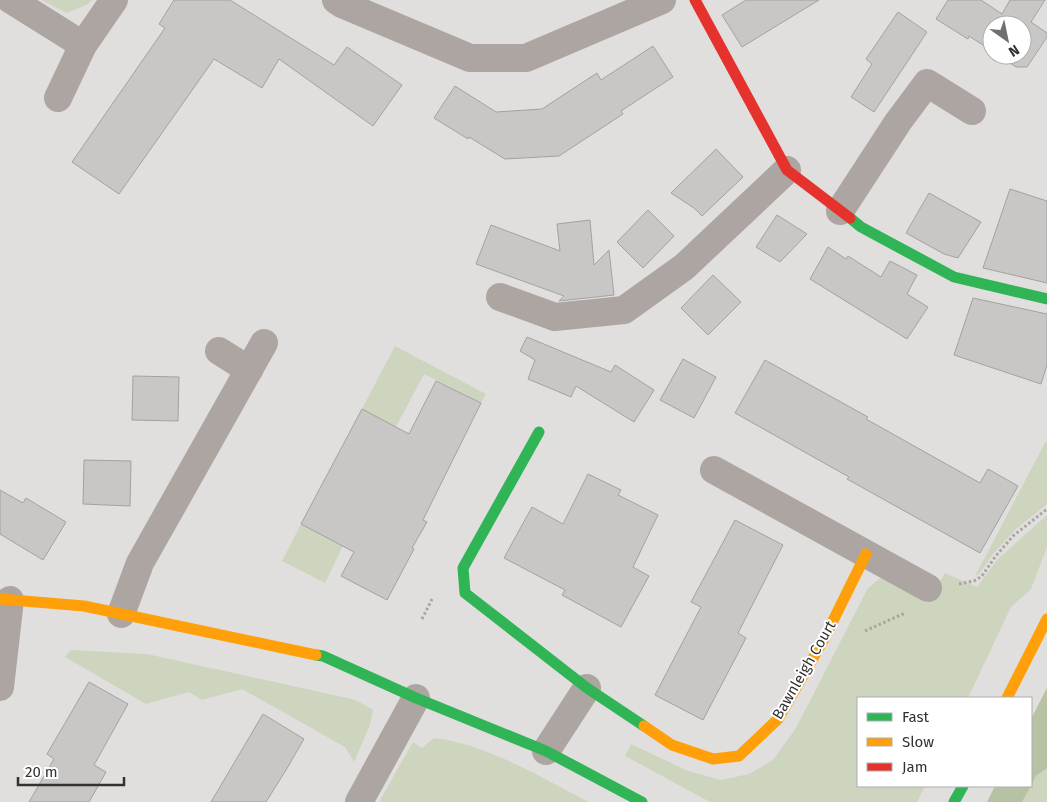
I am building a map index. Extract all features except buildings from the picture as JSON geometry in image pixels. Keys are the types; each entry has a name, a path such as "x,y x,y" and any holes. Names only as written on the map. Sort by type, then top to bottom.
{"street":[{"path":"11,0 83,44"},
{"path":"58,98 83,44 114,0"},
{"path":"336,0 470,58 526,58 662,0"},
{"path":"695,0 787,170 861,227 954,277 1047,300"},
{"path":"840,211 898,122 927,83 972,111"},
{"path":"500,297 555,317 624,310 684,266 787,170"},
{"path":"121,614 140,563 264,343"},
{"path":"219,351 249,370"},
{"name":"Bawnleigh Court","path":"539,432 463,568 465,593 586,688 672,745 713,759 739,756 778,719 824,639 866,554"},
{"path":"714,470 928,588"},
{"path":"0,686 5,600 84,606 323,656 416,698 546,751 642,802"},
{"path":"1008,697 1047,619"},
{"path":"546,751 586,688"},
{"path":"359,802 416,698"},
{"path":"954,802 962,787"}],"path":[{"path":"824,639 836,645 917,607 928,588 974,582 982,576 995,557 1014,536 1047,509"}],"green space":[{"path":"41,0 92,0 88,4 67,13"},
{"path":"395,346 486,394 481,403 424,374 383,451 357,450 344,443"},
{"path":"1046,441 1047,504 1015,530 993,554 980,573 975,576"},
{"path":"1047,515 1047,547 1031,589 1011,607 968,697 857,697 857,787 924,787 917,802 710,802 625,756 631,744 688,771 721,780 749,774 773,760 796,728 868,588 880,578 927,603 945,573 977,587 998,559"},
{"path":"301,524 343,546 325,583 282,561"},
{"path":"71,650 147,654 356,700 373,710 370,725 354,762 345,747 242,689 202,700 189,692 146,704 65,657"},
{"path":"1047,688 1047,768 1036,776 1032,784 1032,717"},
{"path":"434,738 474,747 514,763 589,802 379,802 413,742 422,748"},
{"path":"1047,768 1047,802 1022,802 1030,787 1032,787 1036,776"},
{"path":"994,787 1030,787 1022,802 987,802"}],"traffic: fast":[{"path":"850,218 861,227 954,277 1047,299"},
{"path":"539,432 463,568 465,593 587,688 644,726"},
{"path":"316,655 323,656 416,698 546,751 642,802"},
{"path":"954,802 962,787"}],"traffic: slow":[{"path":"644,726 672,745 713,759 739,756 778,719 824,639 866,554"},
{"path":"0,599 84,606 316,655"},
{"path":"1008,697 1047,619"}],"traffic: jam":[{"path":"695,0 787,170 850,218"}]}
